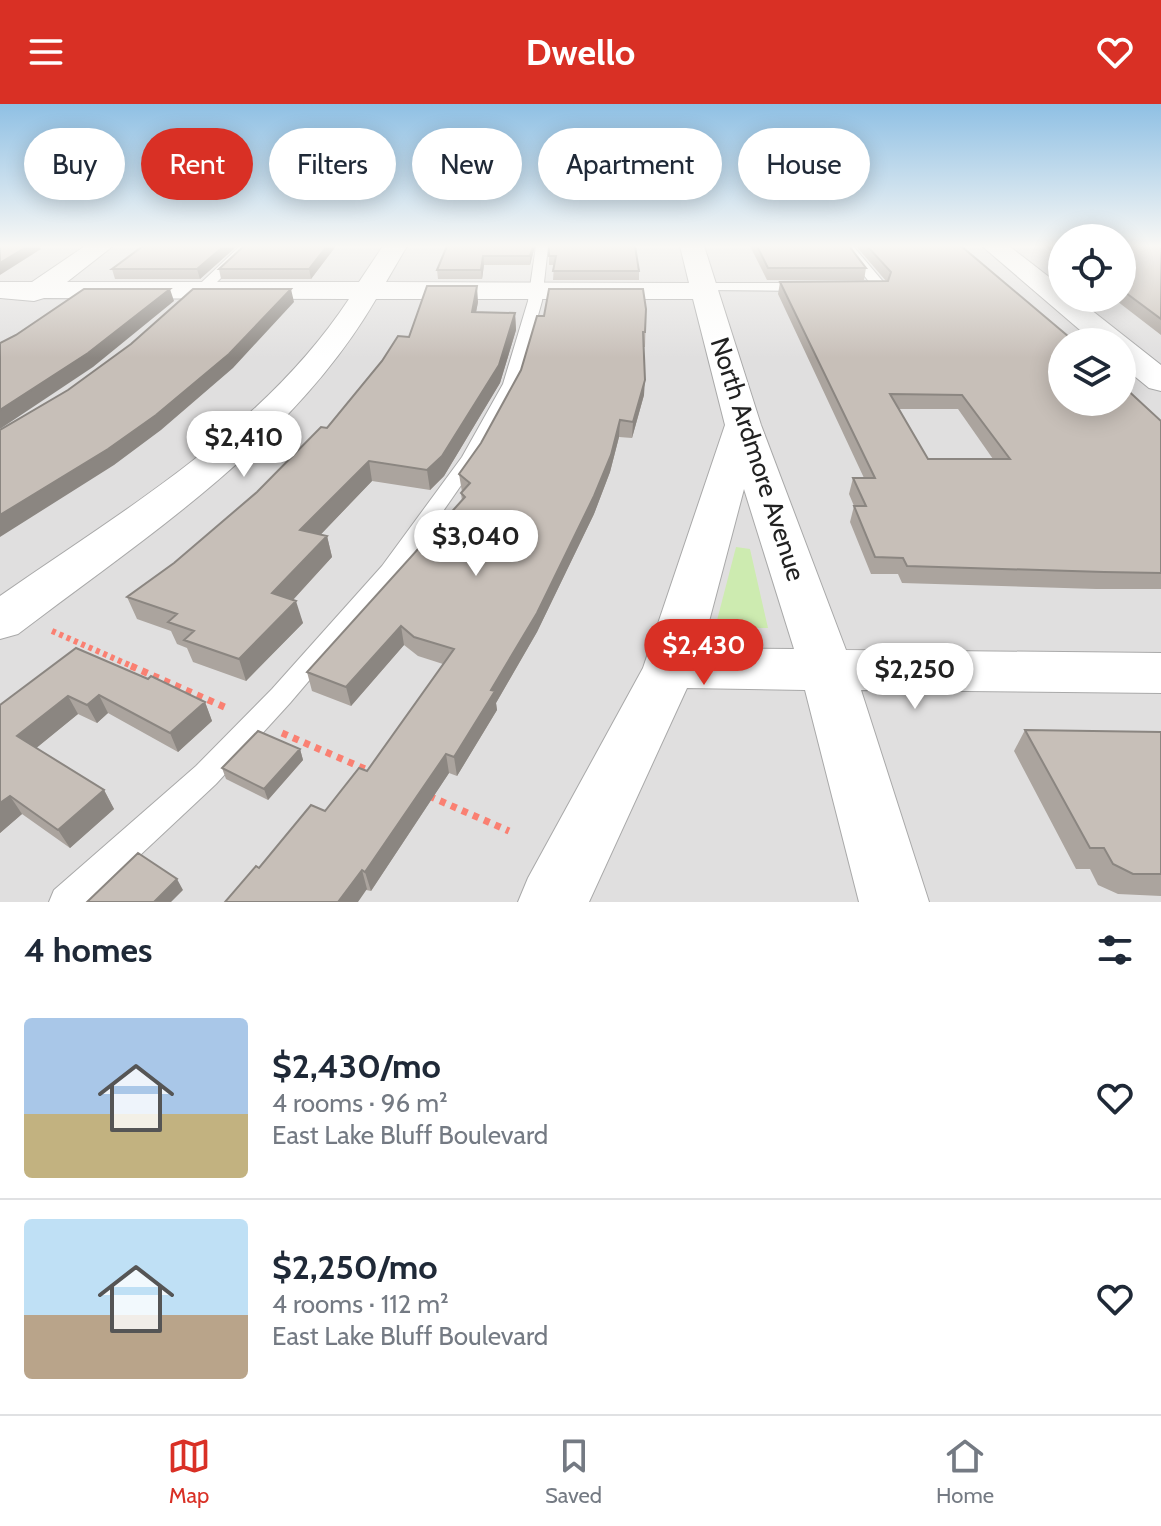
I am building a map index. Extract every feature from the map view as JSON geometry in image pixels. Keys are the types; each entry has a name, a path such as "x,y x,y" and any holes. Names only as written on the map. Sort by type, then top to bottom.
{"street":[{"path":"0,315 48,283"},
{"path":"0,621 207,470 250,432 305,377 340,335 374,283"},
{"path":"0,290 537,291 616,283"},
{"name":"North Ardmore Avenue","path":"702,283 743,425 828,672 894,902"},
{"path":"1040,283 1096,328"},
{"path":"1136,361 1161,381"},
{"path":"553,902 670,668 743,425"},
{"path":"670,668 1161,673"}],"lane":[{"path":"180,310 209,283"},
{"path":"66,902 206,775 281,696 390,571 471,458 511,384 538,283"},
{"path":"784,283 822,287"},
{"path":"851,287 880,287 877,283"}],"shaded area":[{"path":"0,283 1048,283 1048,312 1136,312 1136,283 1161,283 1161,902 0,902"}],"green space":[{"path":"736,547 750,549 768,628 715,628"}],"building":[{"path":"781,283 1005,283 1058,328 1048,328 1048,416 1136,416 1136,398 1161,421 1161,573 907,566 903,558 875,557 854,506 866,506 853,478 875,478","holes":["890,394 962,395 1010,459 928,459"]},
{"path":"1136,283 1161,283 1161,319 1136,300"},
{"path":"427,286 477,286 472,312 515,313 499,365 442,456 427,470 369,461 300,530 327,536 272,593 296,601 239,659 184,640 194,631 168,622 177,614 127,597 174,563 257,492 321,427 327,428 382,361 398,336 409,337"},
{"path":"84,289 170,289 88,353 0,410 0,343"},
{"path":"193,289 291,289 229,354 156,415 108,449 0,515 0,430 68,390 131,344"},
{"path":"549,289 643,289 646,309 643,332 645,380 633,422 620,420 611,455 594,496 537,613 491,690 495,691 454,757 446,754 365,872 362,870 338,902 225,902 256,866 259,868 311,805 325,811 359,768 367,771 454,649 414,637 401,626 346,687 307,672 465,497 461,493 470,483 459,474 481,443 521,370 537,316 544,316"},
{"path":"76,648 148,679 151,676 205,702 170,733 99,695 87,705 68,696 17,736 104,790 58,830 10,796 0,803 0,705"},
{"path":"1025,730 1161,732 1161,874 1133,874 1113,864 1104,848 1090,848"},
{"path":"258,731 300,749 264,789 222,768"},
{"path":"138,853 177,879 154,902 87,902"}]}
